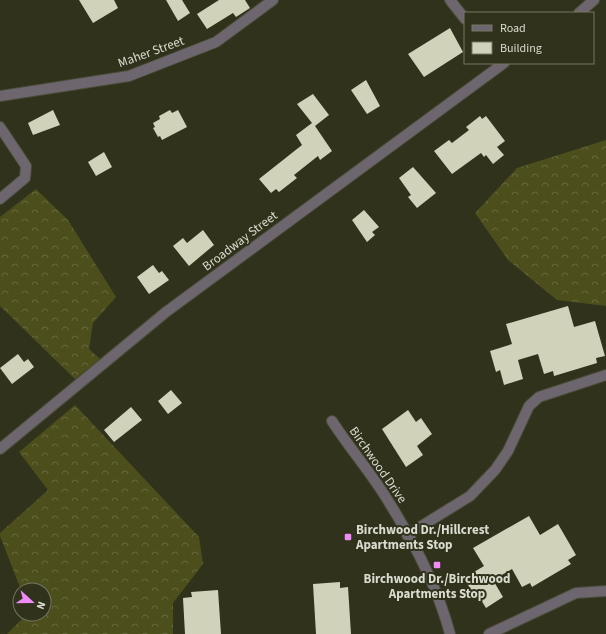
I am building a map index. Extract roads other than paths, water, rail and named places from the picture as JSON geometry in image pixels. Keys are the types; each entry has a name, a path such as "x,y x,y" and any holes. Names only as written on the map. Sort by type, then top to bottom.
{"street":[{"name":"Maher Street","path":"0,96 129,76 216,42 273,0"},
{"path":"450,0 464,18"},
{"path":"580,12 594,0"},
{"name":"Broadway Street","path":"0,449 166,312 500,64"},
{"path":"0,127 26,166 25,178 0,199"},
{"path":"407,535 470,496 495,470 508,451 529,406 539,397 606,375"},
{"name":"Birchwood Drive","path":"332,421 390,503 440,602 450,634"},
{"path":"489,634 576,594 606,591"}],"place":[{"name":"Birchwood Dr./Hillcrest Apartments Stop","path":"348,537"},
{"name":"Birchwood Dr./Birchwood Apartments Stop","path":"437,565"}]}
